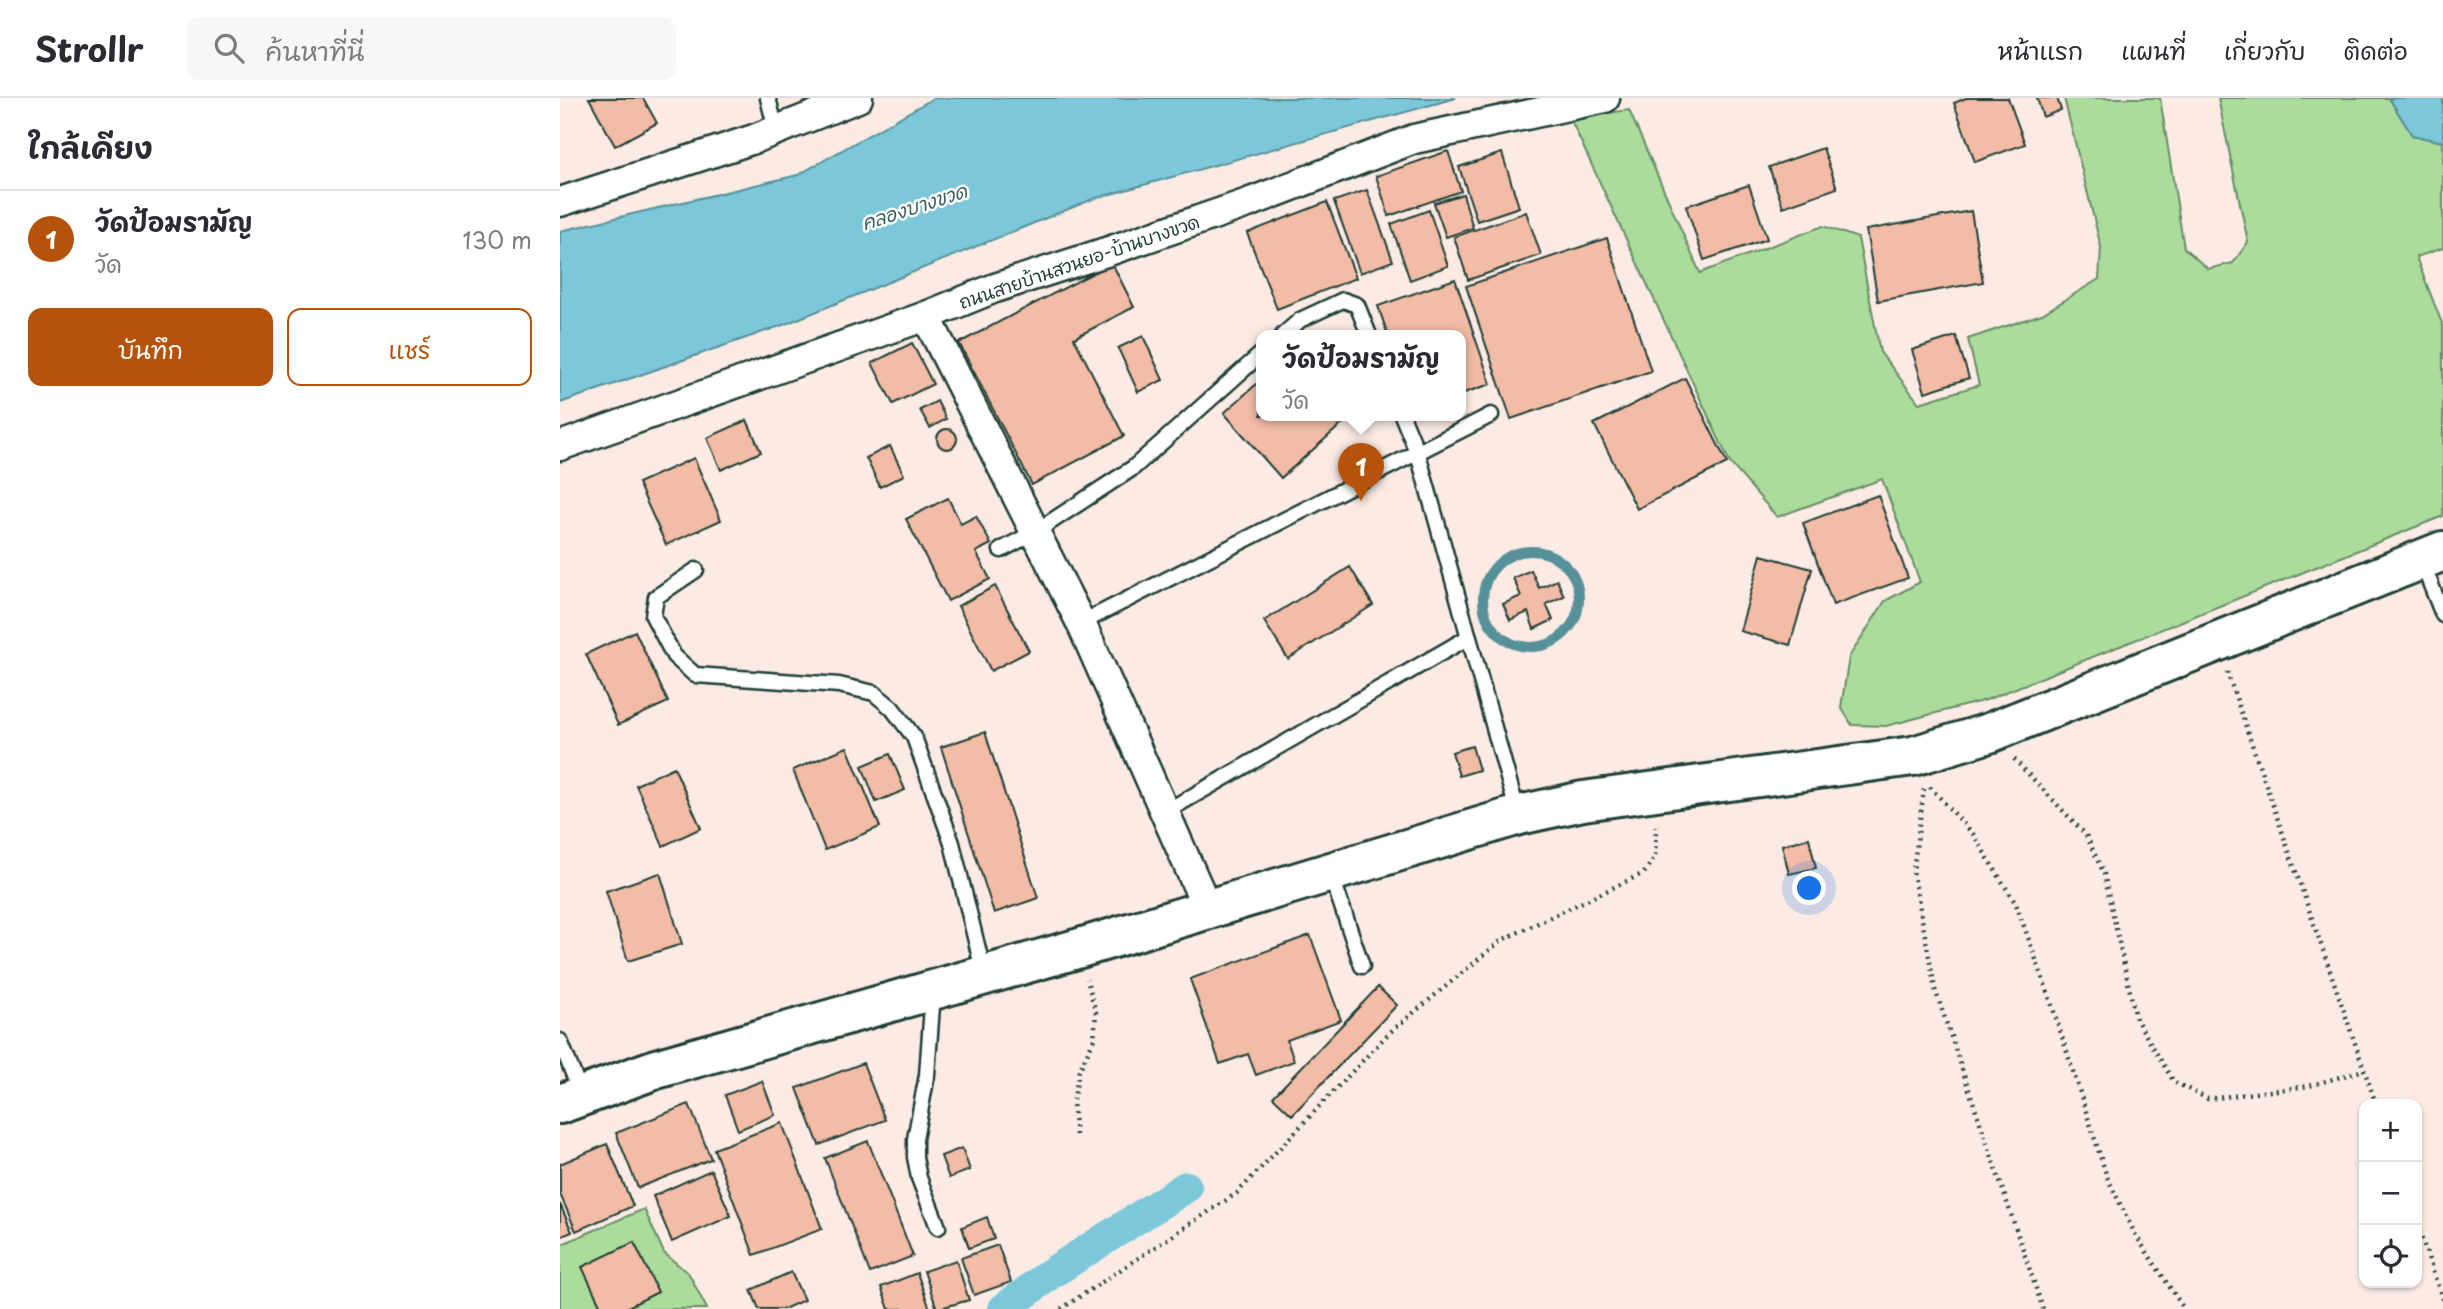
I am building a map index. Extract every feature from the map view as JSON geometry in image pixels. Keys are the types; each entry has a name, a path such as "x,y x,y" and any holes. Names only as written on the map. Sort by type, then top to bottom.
{"main road":[{"path":"571,1099 656,1069 1080,948 1518,815 1583,801 1913,756 1989,733 2432,555"}],"street":[{"path":"560,202 776,130 859,98"},
{"name":"ถนนสายบ้านสวนยอ-บ้านบางขวด","path":"560,446 926,316 995,288 1106,253 1248,202 1414,139 1605,98"},
{"path":"926,316 1081,623 1208,910"}],"lane":[{"path":"768,98 776,130"},
{"path":"1289,330 1300,320 1343,300 1357,305 1367,330"},
{"path":"1001,550 1035,532 1133,468 1256,358"},
{"path":"1081,623 1491,415"},
{"path":"1404,421 1418,454 1518,815"},
{"path":"2432,555 2443,615"},
{"path":"696,570 656,597 653,616 674,656 695,674 839,685 874,693 892,708 914,737 952,843 984,976"},
{"path":"1165,812 1469,636"},
{"path":"1331,872 1362,966"},
{"path":"933,990 927,1076 915,1139 915,1157 919,1178 938,1227"},
{"path":"560,1041 571,1099"}],"path":[{"path":"2217,641 2374,1099"},
{"path":"1989,733 2086,835 2105,874 2136,1019 2174,1082 2208,1099 2309,1086 2364,1070"},
{"path":"2043,1309 1935,989 1913,871 1925,782 1973,834 2016,905 2048,993 2107,1177 2136,1234 2185,1309"},
{"path":"1061,1309 1237,1193 1389,1033 1502,940 1644,873 1655,857 1657,790"},
{"path":"1076,1135 1073,1103 1079,1071 1094,1040 1096,1013 1080,948"},
{"path":"2417,1225 2443,1301"}],"green space":[{"path":"2064,98 2160,98 2184,248 2208,269 2233,263 2248,242 2218,98 2389,98 2412,135 2443,142 2443,248 2416,257 2443,326 2443,516 1986,700 1886,726 1852,725 1841,707 1849,657 1885,601 1920,582 1882,479 1777,517 1730,463 1570,118 1629,110 1700,273 1823,226 1858,238 1880,352 1919,403 1979,385 1968,339 2042,314 2099,279 2101,247"},
{"path":"644,1209 664,1253 689,1274 707,1309 560,1309 560,1245"}],"water":[{"name":"คลองบางขวด","path":"934,98 1456,98 1093,199 783,325 560,403 560,231 798,175"},
{"path":"2389,98 2443,98 2443,142 2412,135"}],"building":[{"path":"589,98 643,98 657,123 615,146"},
{"path":"1966,98 2008,98 2025,144 1975,162 1954,103"},
{"path":"2037,98 2057,98 2061,110 2043,117"},
{"path":"1823,148 1837,188 1783,207 1769,167"},
{"path":"1448,151 1461,191 1389,216 1376,176"},
{"path":"1502,153 1519,207 1477,221 1459,167"},
{"path":"1749,185 1767,239 1704,260 1686,206"},
{"path":"1367,190 1393,261 1360,273 1334,201"},
{"path":"1463,194 1473,228 1446,237 1434,203"},
{"path":"1327,202 1356,278 1277,309 1247,233"},
{"path":"1429,210 1448,266 1410,280 1391,224"},
{"path":"1971,211 1983,282 1878,301 1866,230"},
{"path":"1526,212 1541,255 1468,280 1454,237"},
{"path":"1607,238 1651,371 1511,419 1466,286"},
{"path":"1112,263 1134,307 1074,338 1124,436 1032,485 959,343"},
{"path":"1455,279 1491,384 1466,392 1466,330 1386,330 1378,306"},
{"path":"1143,336 1163,380 1138,392 1118,348"},
{"path":"1956,336 1969,378 1925,392 1912,350"},
{"path":"912,343 933,384 893,404 872,363"},
{"path":"1685,378 1727,463 1637,509 1594,424"},
{"path":"1256,384 1256,421 1345,421 1281,478 1224,413"},
{"path":"937,401 946,419 930,428 920,410"},
{"path":"747,420 761,452 721,470 707,438"},
{"path":"943,429 951,429 957,439 951,449 943,449 937,443 937,435"},
{"path":"890,446 904,475 880,487 866,458"},
{"path":"694,458 721,520 666,545 638,483"},
{"path":"1878,495 1908,578 1833,605 1803,523"},
{"path":"948,498 961,524 976,516 991,544 976,552 990,579 948,601 906,519"},
{"path":"1761,555 1812,569 1790,645 1740,631"},
{"path":"1350,567 1373,605 1288,659 1264,621"},
{"path":"1531,570 1539,588 1557,580 1564,596 1546,604 1553,620 1534,629 1528,612 1510,620 1503,604 1521,596 1513,578"},
{"path":"995,586 1029,651 991,671 958,606"},
{"path":"635,631 668,702 618,725 586,654"},
{"path":"985,732 1038,898 994,913 941,747"},
{"path":"1472,746 1479,770 1459,776 1452,752"},
{"path":"847,747 880,827 825,850 793,770"},
{"path":"890,754 905,790 876,802 862,766"},
{"path":"674,767 701,828 663,846 636,785"},
{"path":"1809,838 1816,868 1789,874 1782,845"},
{"path":"660,873 682,944 628,961 606,891"},
{"path":"1310,935 1341,1020 1287,1040 1294,1061 1256,1075 1248,1054 1220,1064 1190,979"},
{"path":"1378,987 1397,1005 1292,1115 1273,1097"},
{"path":"863,1063 885,1120 819,1145 797,1088"},
{"path":"762,1081 775,1115 738,1130 725,1095"},
{"path":"689,1104 711,1159 638,1188 616,1133"},
{"path":"782,1123 822,1229 754,1255 714,1149"},
{"path":"868,1141 913,1256 870,1273 825,1158"},
{"path":"607,1144 633,1206 576,1231 560,1194 560,1164"},
{"path":"962,1148 970,1170 949,1178 941,1156"},
{"path":"711,1170 731,1216 672,1242 653,1196"},
{"path":"560,1204 572,1232 560,1237"},
{"path":"987,1217 994,1239 969,1248 962,1227"},
{"path":"634,1242 658,1292 624,1309 602,1309 582,1267"},
{"path":"998,1245 1011,1282 974,1295 961,1258"},
{"path":"956,1260 969,1300 937,1309 924,1271"},
{"path":"791,1272 804,1300 784,1309 759,1309 751,1290"},
{"path":"917,1273 930,1309 889,1309 881,1287"}],"waterway":[{"path":"1531,551 1549,555 1565,565 1575,581 1579,599 1575,617 1565,633 1549,643 1531,647 1513,643 1497,633 1487,617 1483,599 1487,581 1497,565 1513,555 1531,551"},
{"path":"1004,1309 1050,1274 1186,1187"}],"place":[{"name":"วัดป้อมรามัญ","path":"1361,501"}]}
